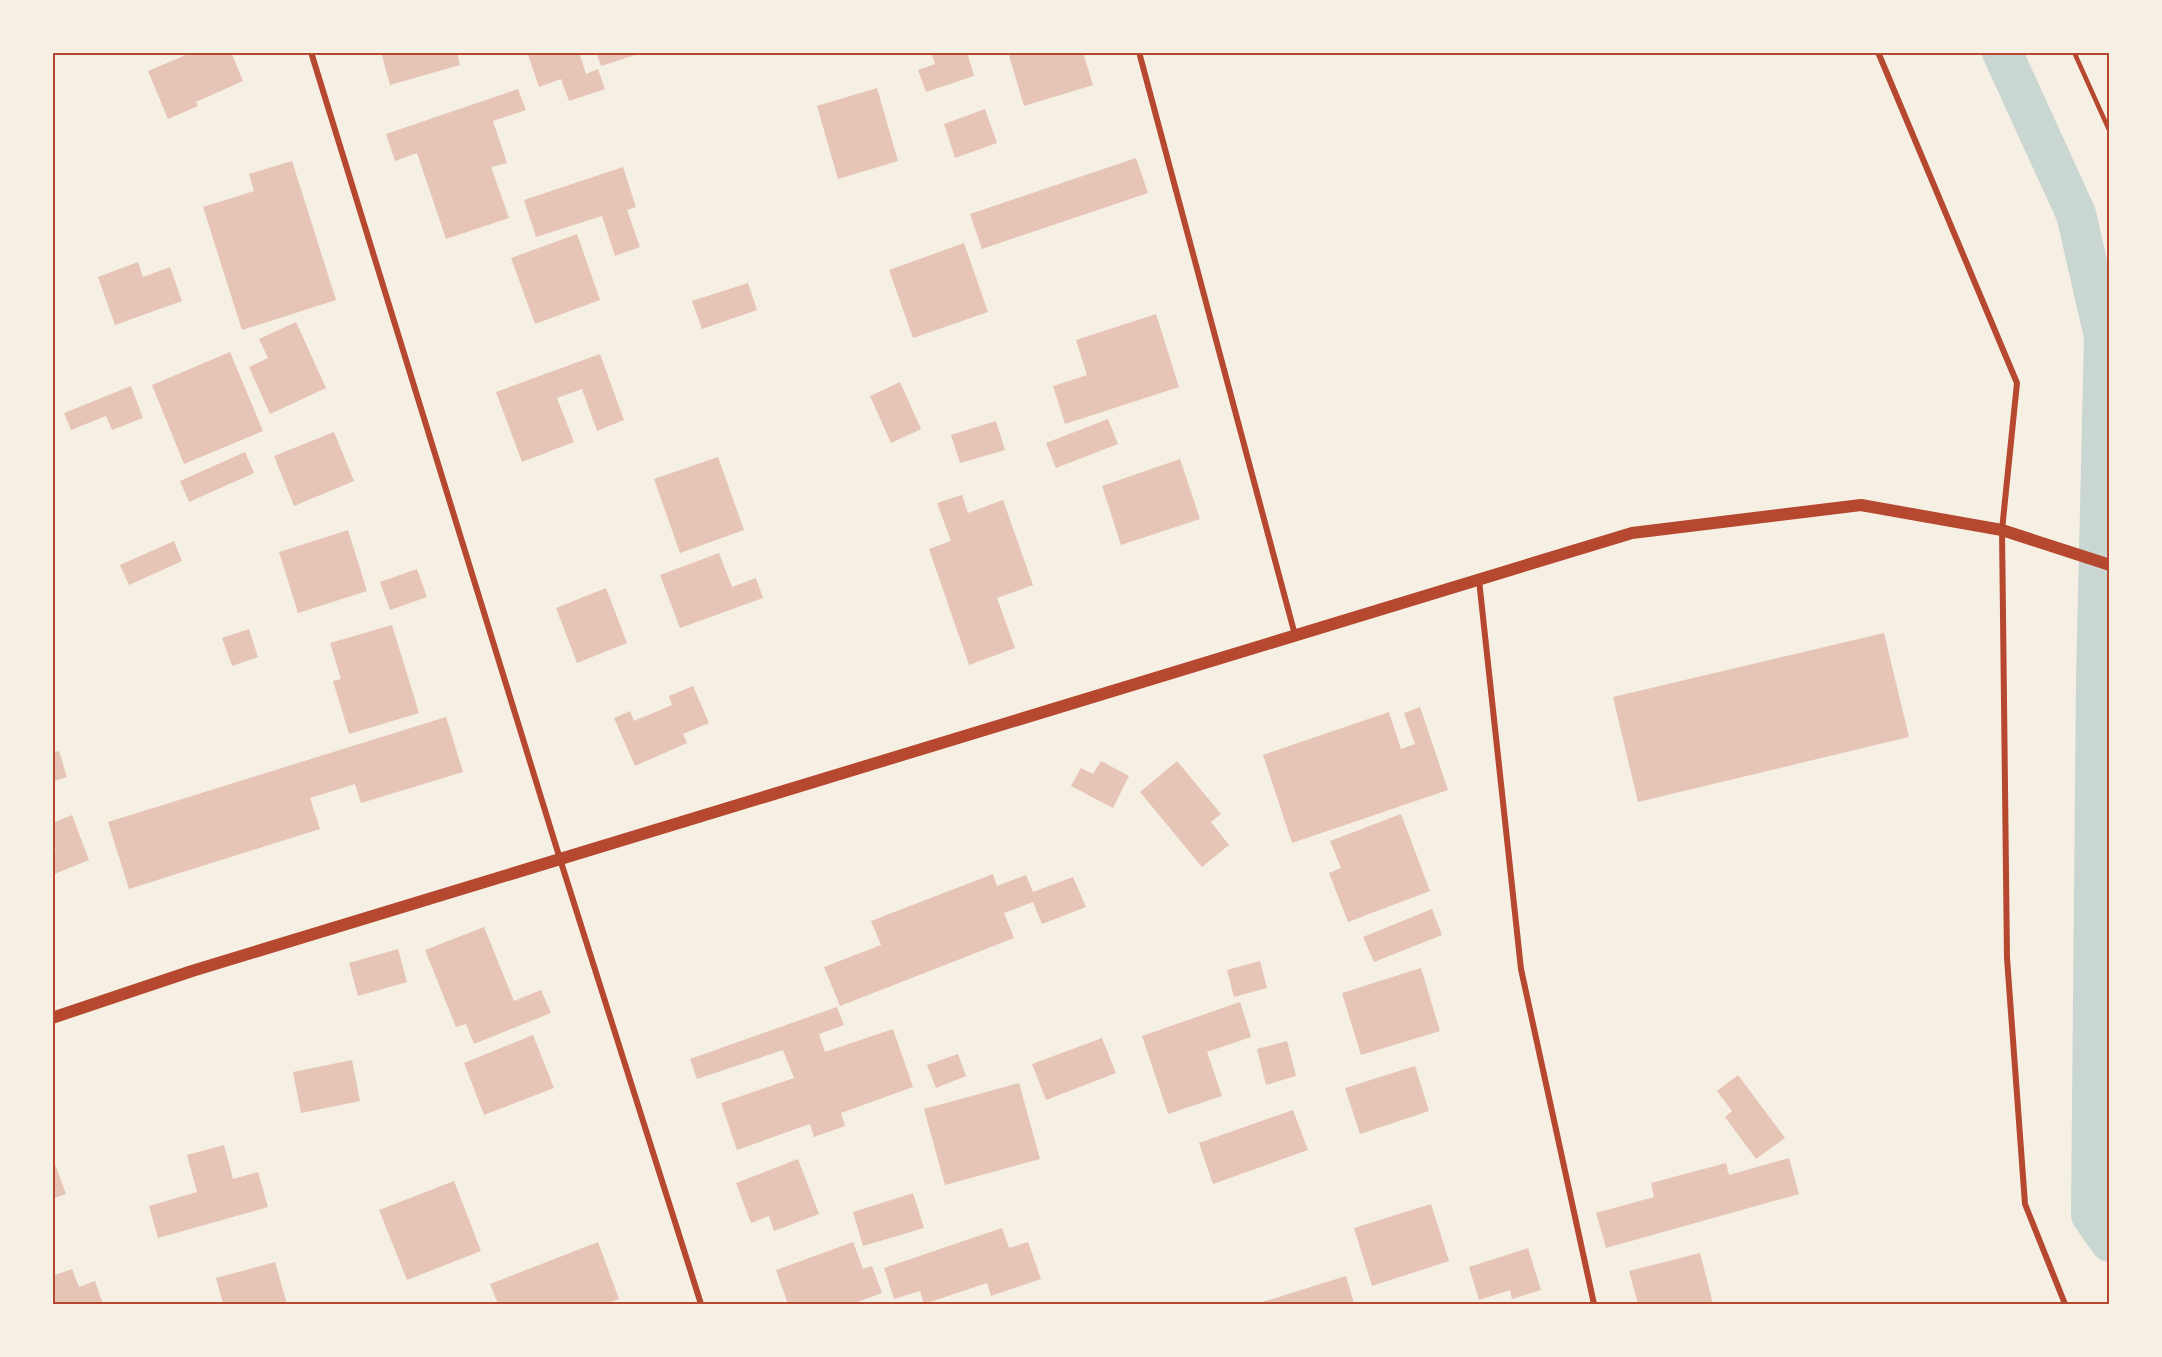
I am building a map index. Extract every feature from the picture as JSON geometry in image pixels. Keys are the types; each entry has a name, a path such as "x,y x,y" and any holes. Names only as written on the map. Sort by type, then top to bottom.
{"main road":[{"path":"52,1018 192,971 1632,533 1861,505 2002,530 2109,565"}],"street":[{"path":"311,52 560,859 701,1305"},
{"path":"1139,52 1295,635"},
{"path":"1878,52 2017,383 2002,530 2007,958 2025,1204 2065,1305"},
{"path":"1479,579 1521,969 1594,1305"}],"lane":[{"path":"2074,52 2109,132"}],"building":[{"path":"193,52 231,52 243,81 196,102 198,106 168,119 148,71"},
{"path":"381,52 457,52 460,65 390,85"},
{"path":"527,52 579,52 586,74 598,69 605,89 569,101 561,79 539,87"},
{"path":"596,52 641,52 641,53 601,66"},
{"path":"931,52 967,52 974,76 926,92 918,70 935,64"},
{"path":"1008,52 1083,52 1093,85 1024,106"},
{"path":"877,88 898,161 838,179 817,106"},
{"path":"518,89 526,110 493,121 507,163 491,167 509,218 446,239 417,153 395,161 386,134"},
{"path":"985,109 997,143 955,158 944,124"},
{"path":"1136,158 1148,193 982,249 970,214"},
{"path":"292,161 336,300 242,330 203,207 254,191 249,174"},
{"path":"623,167 636,207 627,210 640,247 615,256 602,216 536,237 524,200"},
{"path":"577,234 600,300 535,324 511,258"},
{"path":"964,243 988,312 913,338 889,270"},
{"path":"138,262 143,277 170,267 182,301 115,325 98,277"},
{"path":"748,283 757,310 702,329 692,301"},
{"path":"1156,314 1179,387 1065,424 1053,386 1087,375 1076,340"},
{"path":"296,322 326,388 270,414 249,367 268,358 259,339"},
{"path":"230,352 263,431 184,464 152,385"},
{"path":"600,354 624,420 597,431 582,389 557,398 574,442 522,462 496,392"},
{"path":"900,382 921,429 891,443 870,396"},
{"path":"131,386 143,418 112,430 106,416 71,430 64,413"},
{"path":"1108,419 1118,444 1056,468 1046,443"},
{"path":"996,421 1005,450 960,463 951,435"},
{"path":"334,432 354,481 294,506 274,456"},
{"path":"245,452 254,473 189,502 180,481"},
{"path":"718,457 744,530 680,553 654,479"},
{"path":"1180,459 1200,519 1121,545 1102,486"},
{"path":"962,495 968,513 1003,500 1033,585 997,598 1015,648 969,665 929,549 951,541 937,503"},
{"path":"348,530 367,591 298,613 279,552"},
{"path":"174,541 182,561 129,585 120,565"},
{"path":"719,553 732,587 756,578 763,598 680,628 660,575"},
{"path":"417,569 427,597 390,610 380,582"},
{"path":"606,588 627,643 577,663 556,608"},
{"path":"392,625 419,713 349,734 333,681 341,679 330,643"},
{"path":"249,629 258,657 232,666 222,638"},
{"path":"1884,633 1909,737 1638,802 1613,697"},
{"path":"693,686 709,723 683,734 687,743 635,766 614,718 630,711 634,721 672,705 669,696"},
{"path":"1420,707 1448,790 1292,843 1263,755 1389,712 1401,749 1415,744 1404,713"},
{"path":"446,717 463,772 361,803 355,784 310,798 320,829 129,889 108,822"},
{"path":"59,751 67,777 52,782 52,753"},
{"path":"1101,761 1129,776 1113,808 1071,786 1081,768 1093,774"},
{"path":"1177,761 1221,814 1211,822 1229,845 1202,867 1140,792"},
{"path":"1401,814 1430,891 1348,922 1329,873 1341,868 1330,841"},
{"path":"72,815 89,860 52,875 52,853 56,851 52,842 52,823"},
{"path":"993,874 997,886 1026,875 1033,892 1073,877 1086,907 1042,924 1033,902 1004,913 1014,938 840,1006 824,967 881,945 871,921"},
{"path":"1432,909 1442,935 1374,962 1363,937"},
{"path":"484,927 514,1001 541,990 551,1013 474,1044 466,1024 456,1027 425,950"},
{"path":"398,949 407,982 358,996 349,963"},
{"path":"1260,961 1267,988 1234,997 1227,970"},
{"path":"1421,968 1440,1031 1361,1055 1342,993"},
{"path":"1240,1002 1251,1037 1207,1052 1222,1096 1168,1114 1142,1036"},
{"path":"837,1007 844,1025 819,1034 825,1052 893,1029 913,1087 841,1113 845,1126 814,1137 810,1124 737,1150 721,1103 794,1078 783,1050 697,1079 690,1059"},
{"path":"533,1035 554,1088 484,1115 464,1063"},
{"path":"1102,1038 1116,1073 1046,1100 1032,1064"},
{"path":"1287,1041 1296,1076 1266,1085 1257,1049"},
{"path":"958,1054 966,1076 936,1088 927,1065"},
{"path":"352,1060 360,1101 301,1113 293,1072"},
{"path":"1415,1066 1429,1111 1360,1134 1345,1088"},
{"path":"1738,1075 1785,1138 1756,1159 1725,1117 1732,1111 1717,1091"},
{"path":"1019,1083 1040,1159 945,1185 924,1109"},
{"path":"1293,1110 1308,1150 1213,1184 1199,1143"},
{"path":"224,1145 233,1179 258,1172 268,1207 158,1238 149,1206 197,1192 187,1155"},
{"path":"52,1156 66,1194 52,1199"},
{"path":"1789,1158 1799,1194 1606,1248 1596,1213 1654,1197 1651,1183 1726,1163 1729,1175"},
{"path":"798,1159 819,1214 774,1231 769,1216 751,1223 736,1183"},
{"path":"454,1181 481,1251 407,1280 379,1210"},
{"path":"913,1193 924,1228 863,1246 853,1212"},
{"path":"1431,1204 1449,1261 1372,1286 1354,1228"},
{"path":"1002,1228 1009,1248 1028,1242 1041,1279 991,1296 987,1283 924,1304 920,1291 894,1299 884,1268"},
{"path":"598,1242 619,1299 606,1304 498,1304 490,1284"},
{"path":"853,1242 863,1269 872,1266 882,1293 852,1304 788,1304 776,1270"},
{"path":"1528,1248 1541,1290 1512,1299 1510,1290 1479,1300 1469,1267"},
{"path":"1700,1253 1713,1304 1638,1304 1629,1271"},
{"path":"275,1262 287,1304 223,1304 216,1278"},
{"path":"72,1269 79,1287 95,1281 103,1304 52,1304 52,1276"},
{"path":"1346,1276 1354,1303 1256,1304"}],"waterway":[{"path":"2002,52 2076,214 2104,336 2096,680 2091,1215 2110,1242"}]}
